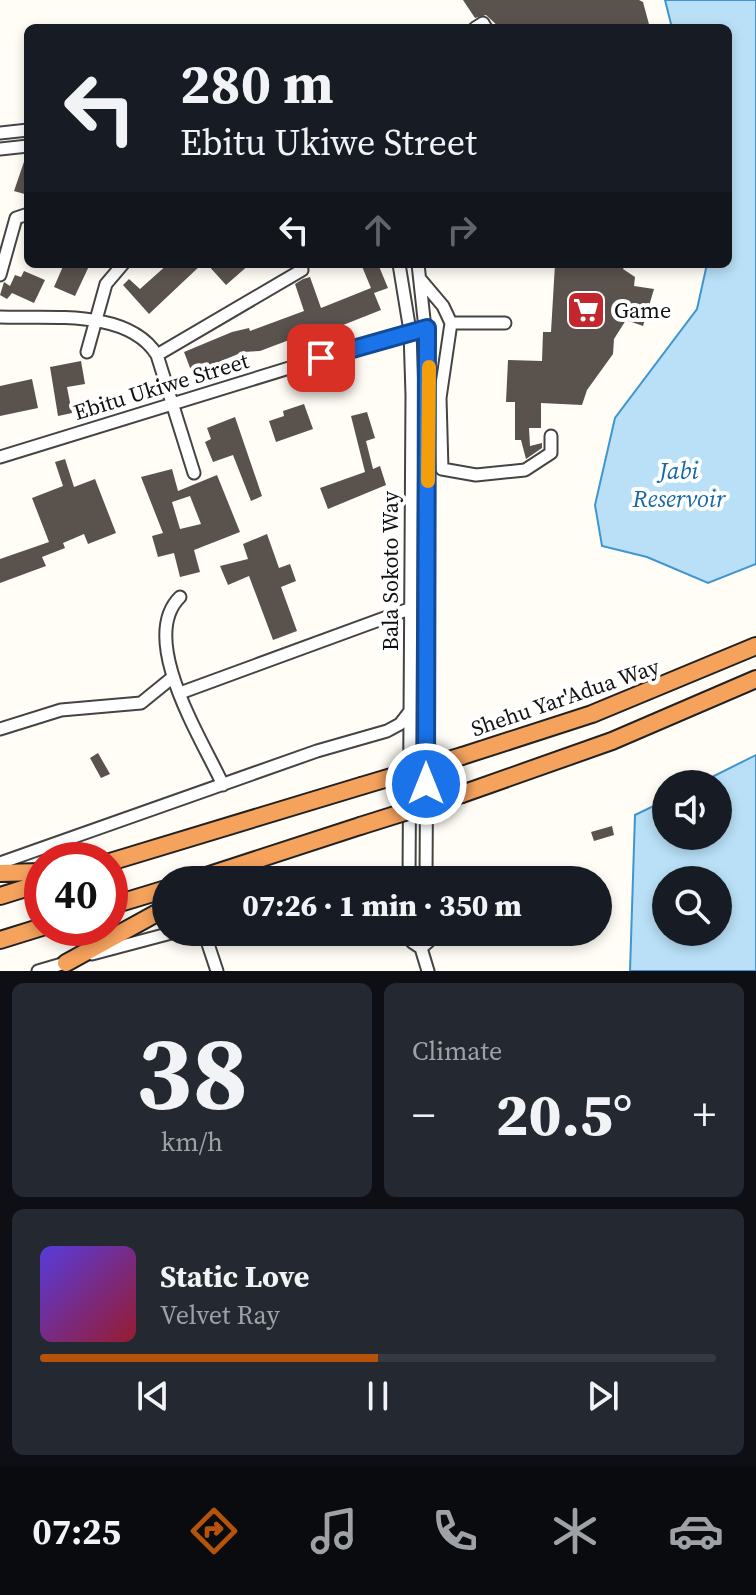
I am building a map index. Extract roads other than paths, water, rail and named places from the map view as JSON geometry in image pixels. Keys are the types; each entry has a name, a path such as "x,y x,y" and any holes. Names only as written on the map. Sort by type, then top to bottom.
{"highway":[{"name":"Shehu Yar'Adua Way","path":"128,857 592,714 756,646"},
{"path":"254,866 360,826 612,741 756,679"},
{"path":"128,854 168,845"},
{"path":"240,866 302,847"},
{"path":"0,873 24,872"},
{"path":"0,896 24,889"},
{"path":"128,901 152,893"},
{"path":"66,963 152,916"},
{"path":"0,940 24,933"}],"street":[{"path":"0,133 24,130"},
{"path":"0,149 24,146"},
{"path":"0,275 16,218 24,215"},
{"path":"87,352 106,284 116,268"},
{"name":"Bala Sokoto Way","path":"400,268 410,331 409,866"},
{"name":"Bala Sokoto Way","path":"419,268 427,328 425,866"},
{"path":"157,355 302,270"},
{"path":"420,279 443,306 451,323 440,398 442,469"},
{"path":"0,317 95,321 135,330 148,340 157,355 194,473"},
{"path":"451,323 505,323"},
{"name":"Ebitu Ukiwe Street","path":"0,457 427,328"},
{"path":"428,471 442,469 476,475 525,470 551,453 551,436"},
{"path":"180,597 169,614 164,641 173,677 223,785"},
{"path":"180,693 409,609"},
{"path":"0,729 61,710 141,703 173,677"},
{"path":"0,863 317,751 387,731 400,724 410,711"},
{"path":"387,731 409,733 421,742 426,756"},
{"path":"38,971 152,939"},
{"path":"209,946 217,971"},
{"path":"418,946 426,968"}],"water":[{"name":"Jabi Reservoir","path":"665,0 756,0 756,564 708,583 647,557 602,546 595,505 615,418 697,309 706,268 732,268 732,24 671,24"},
{"path":"756,755 756,971 630,971 635,815 652,807 652,850 732,850 732,770 726,770"}],"place":[{"name":"Game","path":"586,310"}]}
